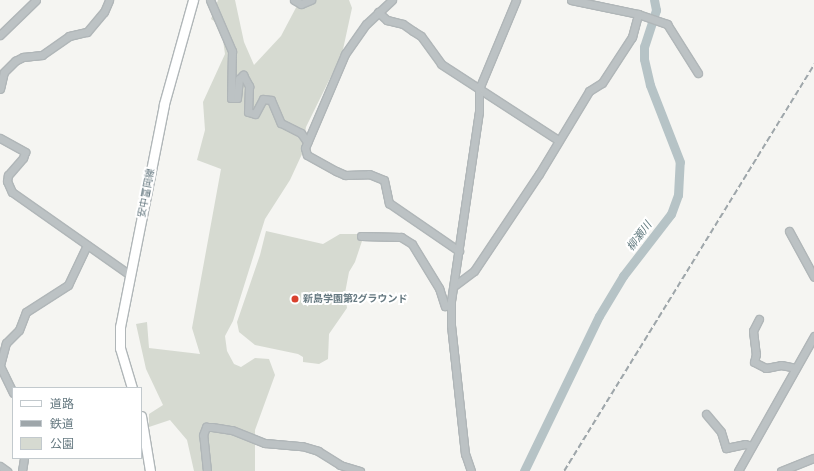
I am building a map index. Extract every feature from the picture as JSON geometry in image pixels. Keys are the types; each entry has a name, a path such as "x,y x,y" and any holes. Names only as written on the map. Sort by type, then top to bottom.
{"main road":[{"name":"安中富岡線","path":"132,387 122,357 120,340 130,275 164,104 193,0"},
{"path":"142,422 150,471"}],"street":[{"path":"0,35 36,0"},
{"path":"0,89 4,72 15,61 23,57 42,56 69,36 87,32 104,12 109,0"},
{"path":"210,0 232,51 231,98 237,98 239,79 243,75 249,86 248,112 255,114 263,99 271,100 282,123 301,133 307,142"},
{"path":"294,0 301,4 311,0"},
{"path":"392,0 366,24 345,54 321,107 320,117 307,142 307,155 345,175 369,174 384,180 389,203 458,251"},
{"path":"471,471 465,454 451,305 479,112 479,89 516,0"},
{"path":"571,0 640,15 671,28 698,74"},
{"path":"378,12 387,20 403,24 421,36 441,64 558,140"},
{"path":"454,286 478,265 539,174 558,140 589,91 602,83 632,37 640,15"},
{"path":"0,138 25,152 24,158 8,175 7,181 12,192 130,275"},
{"path":"789,231 814,277"},
{"path":"361,236 401,237 412,244 439,288 445,306 451,305"},
{"path":"12,391 0,365 6,343 19,330 26,312 68,285 87,245"},
{"path":"759,319 752,331 756,354 754,362 766,368 780,365 796,368"},
{"path":"738,471 814,336"},
{"path":"706,414 721,432 726,448 745,444 752,446"},
{"path":"207,471 203,435 206,428 212,427 232,430 265,443 302,446 318,451 340,465 360,471"},
{"path":"781,471 814,458"},
{"path":"22,471 24,459"},
{"path":"0,466 7,471"}],"green space":[{"path":"218,0 235,0 244,42 254,65 281,36 300,0 349,0 352,8 342,54 306,127 302,154 290,180 265,219 233,321 225,336 227,351 234,364 241,367 255,358 269,359 275,375 255,430 255,471 194,471 187,440 170,420 149,427 149,414 163,405 146,369 136,324 147,322 149,348 200,354 192,328 221,169 197,160 205,130 203,102 225,54 221,26 211,19"},
{"name":"新島学園第2グラウンド","path":"266,231 323,244 340,234 361,234 363,238 355,262 349,272 345,293 347,308 329,334 328,359 319,364 303,362 303,357 298,354 255,345 239,332 237,322 260,255"}],"waterway":[{"name":"柳瀬川","path":"524,471 599,316 623,276 671,214 678,195 680,162 650,85 644,59 644,47 656,10 654,0"}],"railway":[{"path":"564,471 814,64"}],"place":[{"name":"新島学園第2グラウンド","path":"295,299"}]}
